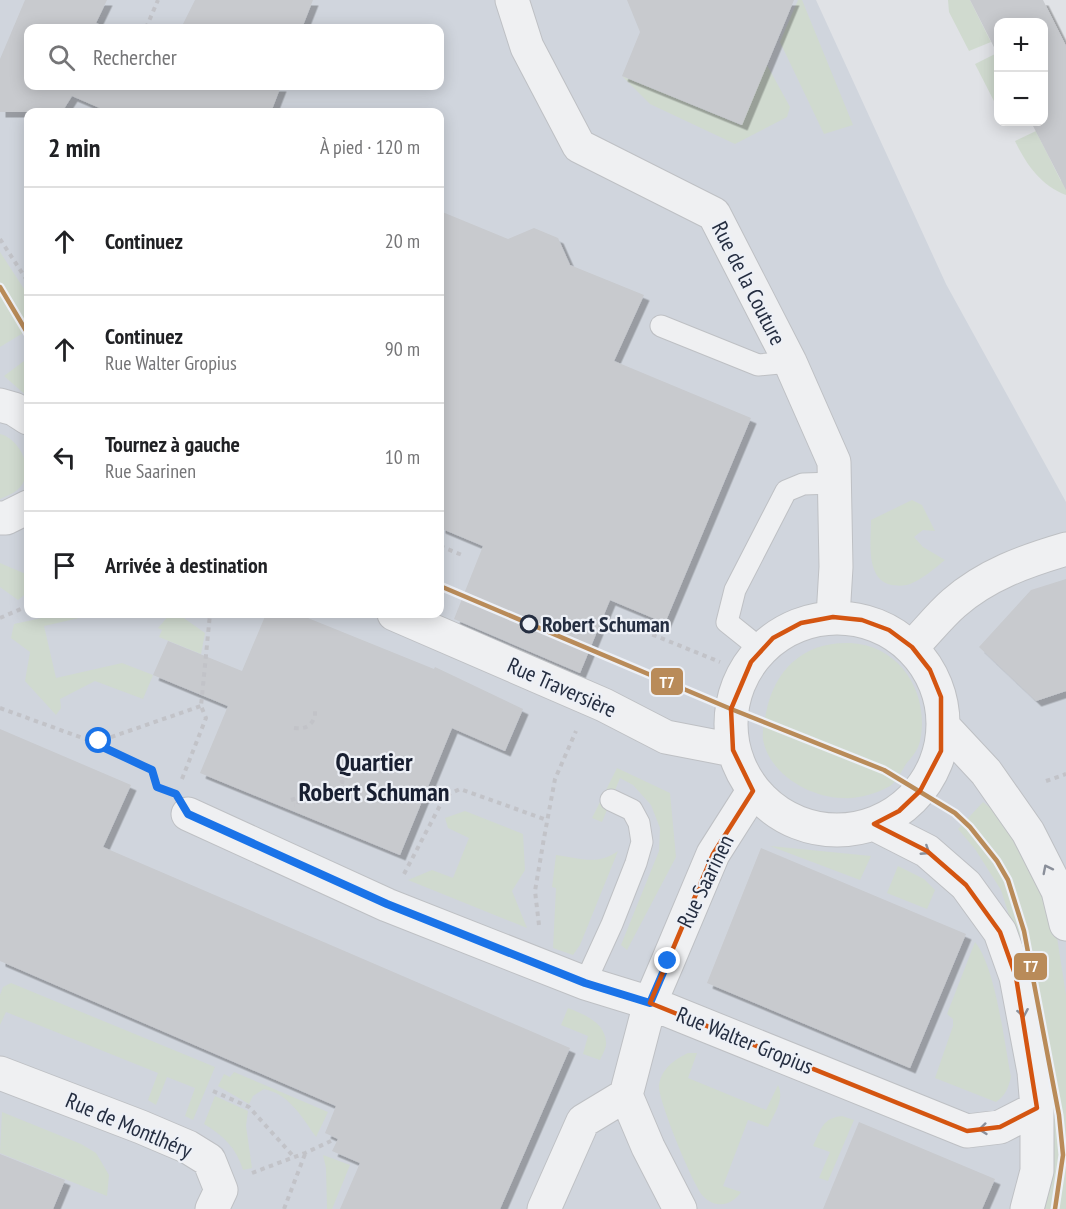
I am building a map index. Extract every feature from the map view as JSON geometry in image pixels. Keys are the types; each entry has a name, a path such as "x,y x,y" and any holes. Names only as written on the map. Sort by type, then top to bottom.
{"street":[{"name":"Rue de la Couture","path":"512,0 527,47 579,146 714,214 790,362 834,462 836,567 833,617"},
{"path":"0,405 14,408 24,415"},
{"path":"0,518 6,518 24,509"},
{"path":"912,647 953,604 1002,571 1066,549"},
{"path":"833,617 871,623 889,630 912,647 930,670 941,697 944,727 941,751 932,773 920,791 899,811 874,824 841,831 808,827 778,813 753,791 739,767 733,750 730,725 734,699 751,662 773,638 801,623 833,617"},
{"name":"Rue Traversière","path":"403,618 604,705 666,736 733,750"},
{"path":"944,727 986,772 1028,832 1058,891 1066,924"},
{"name":"Rue Saarinen","path":"626,1095 650,1003 713,854 753,791"},
{"name":"Rue Walter Gropius","path":"182,804 387,904 585,983 650,1003 967,1131 1000,1127 1037,1108"},
{"path":"874,824 927,851 966,885 1000,932 1017,976 1034,1072 1037,1108 1036,1171 1027,1209"},
{"name":"Rue de Montlhéry","path":"0,1073 141,1127 188,1147 209,1160 220,1190 212,1209"},
{"path":"544,1209 583,1121 626,1095 648,1147 680,1209"}],"lane":[{"path":"661,326 758,364 790,362"},
{"path":"762,650 727,622 735,590 786,491 803,484 835,483"},
{"path":"585,983 612,924 642,842 639,824 632,810 611,800"}],"path":[{"path":"148,24 158,0"},
{"path":"0,239 24,276"},
{"path":"444,548 462,555"},
{"path":"0,618 24,608"},
{"path":"0,708 94,743 152,770 157,787 182,804 206,718 201,706 210,618"},
{"path":"619,621 720,662"},
{"path":"94,743 201,706"},
{"path":"294,728 302,729 309,726 315,716 315,711"},
{"path":"542,964 535,891 555,779 578,726"},
{"path":"1046,781 1066,774"},
{"path":"346,775 341,776 341,779 342,782 347,783"},
{"path":"387,904 446,796 460,789 548,820"},
{"path":"291,800 297,798 299,800 298,806 294,806"},
{"path":"213,1091 249,1107 294,1157"},
{"path":"246,1176 305,1154 331,1141"},
{"path":"284,1209 305,1154"}],"highlighted area":[{"path":"833,617 862,620 889,630 912,647 930,670 941,697 941,751 920,791 899,811 874,824 927,851 966,885 1000,932 1016,977 1037,1108 1000,1127 967,1131 650,1003 713,854 753,791 733,750 731,709 751,662 773,638 801,623"}],"shaded area":[{"path":"0,0 816,0 946,284 1066,502 1066,1209 0,1209"},
{"path":"798,0 802,0 853,125 824,134 780,42"},
{"path":"948,0 970,0 991,42 969,51 949,12"},
{"path":"994,54 994,101 975,64"},
{"path":"767,65 790,107 787,117 735,144 650,104 622,76 741,125"},
{"path":"1036,131 1061,181 1066,179 1066,195 1049,186 1035,173 1015,141"},
{"path":"0,252 24,289 24,332 0,347"},
{"path":"24,361 24,394 4,376"},
{"path":"0,434 13,441 22,454 24,481 19,489 0,499"},
{"path":"912,500 922,505 935,531 923,530 914,537 923,547 945,560 915,582 899,586 892,585 883,582 873,568 871,520"},
{"path":"0,563 24,573 24,595 18,600 0,587"},
{"path":"42,618 79,618 44,626 56,678 122,663 153,675 143,699 95,681 60,699 61,708 56,715 25,681 30,652 11,638 14,624"},
{"path":"167,618 184,618 205,633 201,654 159,637 162,630 158,628"},
{"path":"851,643 869,646 884,653 908,676 916,690 920,706 922,723 920,741 913,756 890,786 854,798 830,797 793,782 783,773 767,752 763,733 770,697 785,671 795,660 806,652 820,647"},
{"path":"617,768 670,793 676,857 627,950 621,945 659,851 660,828 651,805 633,785 620,778 602,822 592,818"},
{"path":"983,802 993,810 1016,839 1031,868 1056,931 1066,995 1066,1209 1044,1209 1051,1142 1023,960 1001,890 975,849 958,829"},
{"path":"465,811 523,834 525,870 512,891 527,928 408,880 432,870 453,878 469,838 448,828 445,818"},
{"path":"770,846 871,856 860,880"},
{"path":"618,851 580,945 573,955 553,948 556,888 552,887 556,855 595,860"},
{"path":"898,866 924,879 935,890 927,909 887,893"},
{"path":"975,942 994,987 1011,1077 1006,1091 996,1102 935,1078 953,1026 953,1019 947,1014"},
{"path":"11,983 215,1067 193,1120 185,1116 195,1088 167,1077 156,1105 148,1100 158,1073 6,1012 0,1025 0,995 3,987"},
{"path":"568,1008 592,1020 602,1029 606,1044 600,1060 583,1054 588,1036 561,1025"},
{"path":"688,1053 697,1053 688,1078 766,1110 778,1085 780,1090 778,1106 768,1127 748,1120 723,1186 741,1192 728,1203 713,1203 698,1189 677,1141 660,1093 659,1085 666,1069"},
{"path":"234,1072 328,1112 316,1137 294,1107 281,1096 264,1089 253,1096 249,1104 218,1086 224,1074 230,1077"},
{"path":"215,1096 248,1111 246,1126 252,1168 243,1170 228,1143 204,1124"},
{"path":"2,1112 81,1144 96,1153 109,1175 107,1196 0,1153"},
{"path":"842,1116 854,1120 828,1181 819,1178 830,1152 813,1146 826,1122"},
{"path":"323,1155 350,1165 332,1209 327,1209 326,1168"}],"building":[{"path":"25,0 107,0 96,23 98,24 24,24 24,90 279,90 273,108 100,108 72,96 64,108 24,108 24,112 0,112 0,59"},
{"path":"195,0 313,0 304,24 183,24"},
{"path":"627,0 794,0 742,125 622,76 640,32"},
{"path":"970,0 1043,0 1066,46 1066,190 1033,126 1048,126 1048,18 994,18 994,47"},
{"path":"444,213 508,239 534,228 558,238 570,265 644,295 614,361 751,418 665,623 610,600 580,673 454,619 483,546 444,530"},
{"path":"1066,579 1066,691 1036,701 979,647 1031,590"},
{"path":"264,618 308,618 434,669 435,667 523,709 505,751 452,728 400,855 200,773 228,706 153,675 168,641 242,671"},
{"path":"0,729 131,785 103,847 570,1048 500,1209 340,1209 360,1163 332,1151 338,1139 325,1133 336,1106 0,961"},
{"path":"761,848 966,934 910,1068 707,983"},
{"path":"859,1122 995,1179 982,1209 823,1209"},
{"path":"0,1154 65,1180 53,1209 0,1209"}],"transit line":[{"name":"T7","path":"0,287 24,327"},
{"name":"T7","path":"444,588 731,709 884,770 955,813 970,827 997,861 1008,880 1024,931 1059,1115 1063,1155 1055,1209"}],"place":[{"name":"Robert Schuman","path":"529,624"}],"district":[{"name":"Quartier Robert Schuman","path":"374,777"}],"route":[{"path":"99,741 94,743 152,770 157,787 176,794 188,814 387,904 585,983 650,1003 668,961"}]}
